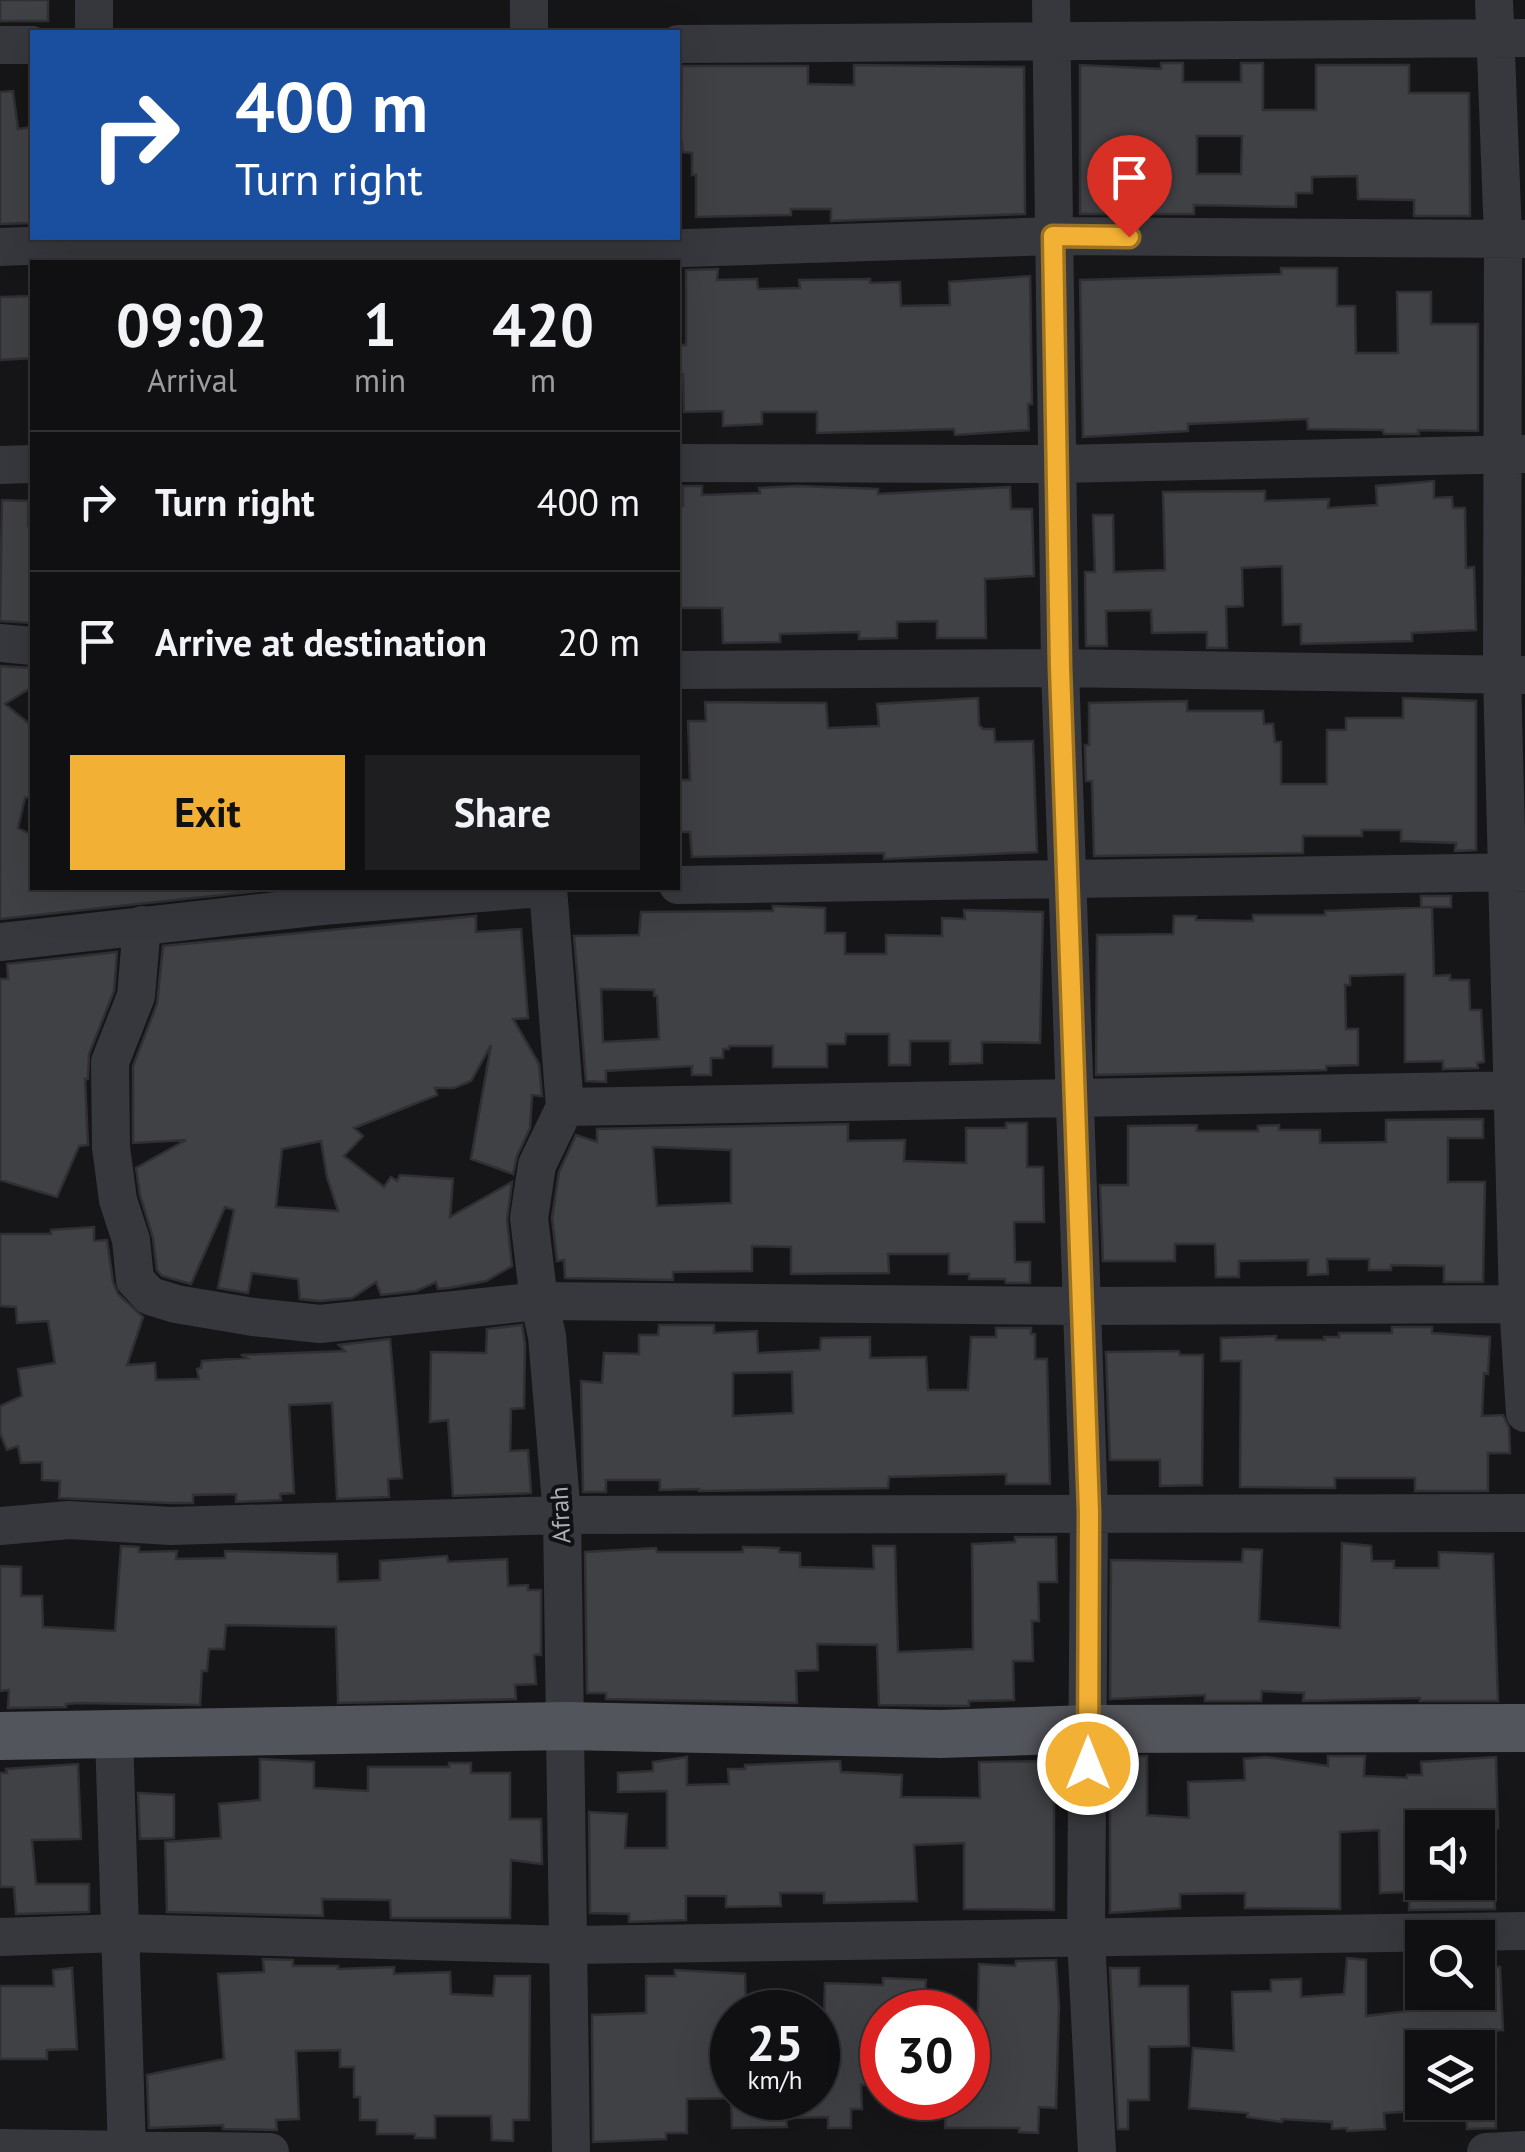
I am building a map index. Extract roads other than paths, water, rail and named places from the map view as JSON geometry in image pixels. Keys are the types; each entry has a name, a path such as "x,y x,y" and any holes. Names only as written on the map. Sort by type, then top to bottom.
{"main road":[{"path":"0,1736 566,1726 940,1734 1088,1729 1525,1728"}],"street":[{"path":"94,0 94,30"},
{"path":"529,0 529,30"},
{"path":"1050,0 1060,668 1089,1512 1086,1938 1098,2152"},
{"path":"1494,0 1510,38 1525,1413"},
{"path":"680,44 1510,38"},
{"path":"0,44 30,45"},
{"path":"0,247 98,248 155,242 531,251 1053,236 1514,238"},
{"path":"680,463 1057,464 1514,454"},
{"path":"0,465 30,464"},
{"path":"0,643 30,646"},
{"path":"680,670 1060,668 1514,675"},
{"path":"680,885 1517,871"},
{"path":"0,942 322,906 520,890"},
{"path":"545,890 565,1107 1519,1090"},
{"path":"142,926 136,996 110,1062 108,1092 118,1200 138,1287 150,1296 176,1304 253,1318 320,1324 539,1301 1082,1306 1522,1304"},
{"name":"Afrah","path":"565,1107 537,1165 529,1218 547,1336 562,1515 571,2152"},
{"path":"0,1526 69,1520 171,1526 562,1515 1525,1513"},
{"path":"114,1734 126,2150"},
{"path":"0,1937 122,1933 569,1945 1525,1931"},
{"path":"0,2148 270,2152"},
{"path":"1486,2152 1525,2150"}]}
